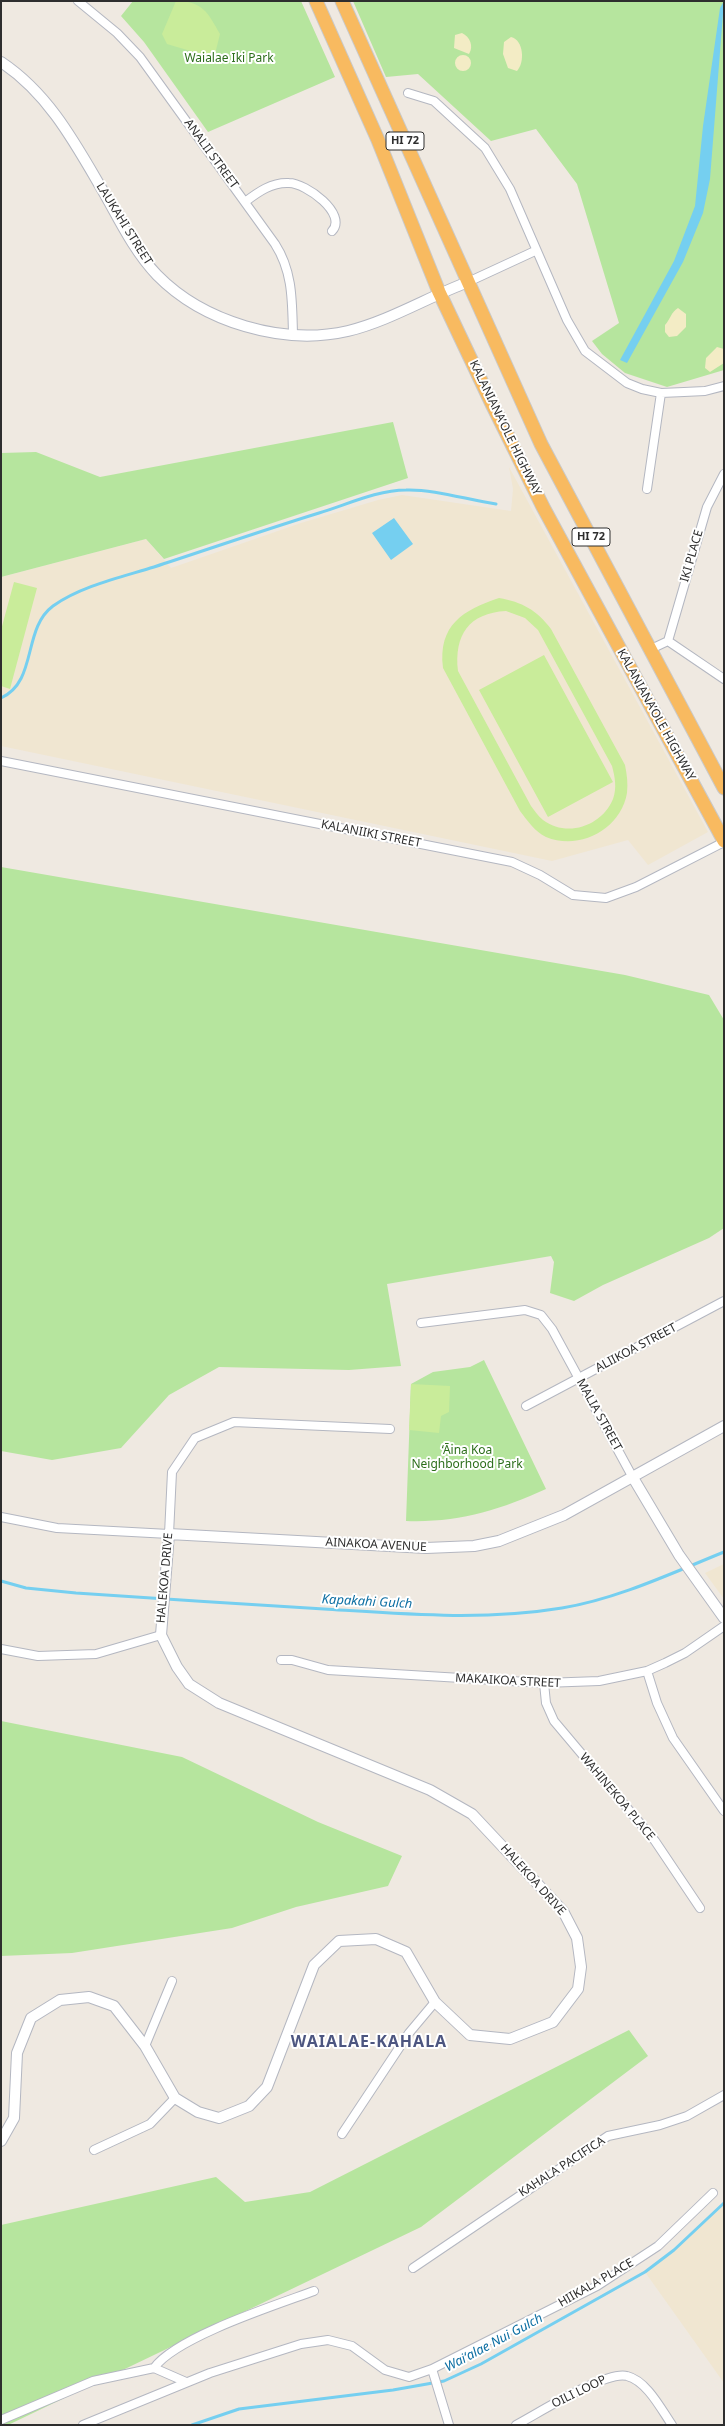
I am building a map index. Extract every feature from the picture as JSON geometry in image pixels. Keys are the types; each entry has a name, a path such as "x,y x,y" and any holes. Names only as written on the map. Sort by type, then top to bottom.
{"highway":[{"name":"KALANIANA’OLE HIGHWAY","path":"316,1 378,140 439,292 543,507 724,842"},
{"name":"KALANIANA’OLE HIGHWAY","path":"342,1 541,444 724,788"}],"street":[{"name":"ANALII STREET","path":"78,1 117,33 140,57 275,244 286,265 292,288 293,334"},
{"name":"LAUKAHI STREET","path":"1,62 28,84 58,116 126,232 157,275 179,293 205,310 230,321 264,331 293,334 347,331 385,317 439,292 468,282"},
{"path":"408,93 434,101 485,148 510,189 535,251 567,320 586,351 627,383 661,393 705,391 724,386"},
{"path":"245,202 275,184 290,182 305,186 317,194 335,217 336,225 332,231"},
{"path":"468,282 535,251"},
{"path":"647,488 661,393"},
{"name":"IKI PLACE","path":"668,641 707,507 724,474"},
{"path":"651,649 668,641 724,679"},
{"name":"KALANIIKI STREET","path":"1,761 512,862 540,875 573,895 606,898 636,887 724,842"},
{"name":"ALIIKOA STREET","path":"526,1406 724,1301"},
{"name":"MALIA STREET","path":"421,1323 533,1311 548,1322 632,1476 679,1555 724,1618"},
{"name":"HALEKOA DRIVE","path":"1,2141 14,2118 17,2053 31,2018 60,2000 89,1997 114,2006 145,2046 175,2098 198,2112 218,2118 249,2106 267,2087 314,1965 340,1941 376,1939 406,1952 435,2002 470,2035 510,2038 553,2022 578,1989 581,1967 577,1938 563,1911 472,1814 430,1790 219,1703 189,1684 177,1667 161,1635 172,1472 195,1438 234,1422 390,1429"},
{"name":"AINAKOA AVENUE","path":"1,1517 57,1528 426,1548 474,1546 499,1541 541,1526 724,1426"},
{"name":"MAKAIKOA STREET","path":"281,1660 292,1660 328,1670 544,1683 600,1681 647,1671 685,1653 724,1626"},
{"path":"1,1649 38,1656 96,1654 161,1635"},
{"path":"647,1671 657,1703 673,1738 724,1811"},
{"name":"WAHINEKOA PLACE","path":"544,1683 546,1703 554,1721 655,1841 700,1908"},
{"path":"145,2046 172,1981"},
{"path":"342,2134 409,2033 435,2002"},
{"name":"KAHALA PACIFICA","path":"413,2268 608,2136 666,2123 687,2116 724,2095"},
{"path":"94,2150 150,2124 175,2098"},
{"name":"HIIKALA PLACE","path":"83,2425 186,2382 301,2344 328,2340 352,2346 386,2370 409,2377 433,2372 597,2286 658,2246 714,2193"},
{"path":"154,2368 161,2359 173,2350 211,2331 314,2290"},
{"path":"1,2420 93,2381 154,2368 186,2382"},
{"path":"433,2372 449,2425"},
{"name":"OILI LOOP","path":"516,2425 590,2385 617,2375 627,2376 644,2387 672,2425"}],"shaded area":[{"path":"509,467 708,832 648,865 628,840 552,861 1,746 1,577 146,539 171,568 301,523 378,500 402,495 511,511 513,489"},
{"path":"724,1564 724,1599 705,1573"},
{"path":"724,2203 724,2383 645,2272 674,2250"}],"green space":[{"name":"Waialae Iki Park","path":"133,1 301,1 335,77 208,132 144,42 121,16"},
{"path":"176,1 193,3 199,6 212,20 220,34 214,58 167,44 162,34"},
{"path":"353,1 724,1 724,370 667,387 625,373 602,354 592,341 619,323 577,184 536,129 491,141 418,74 386,77"},
{"path":"393,422 408,478 164,559 146,539 1,577 1,453 36,452 100,477"},
{"path":"14,582 37,588 10,689 1,686 1,630"},
{"path":"499,598 515,602 528,608 546,622 625,765 627,793 623,806 617,817 597,834 585,839 559,841 542,835 532,826 520,811 443,668 442,653 449,630 464,614","holes":["506,611 525,618 538,630 612,766 615,782 613,799 601,816 583,826 563,828 552,825 543,820 536,813 458,671 457,658 459,647 462,637 473,621 482,616"]},
{"path":"544,655 613,782 548,817 479,690"},
{"path":"1,867 625,975 709,995 724,1020 724,1228 709,1238 603,1285 574,1301 550,1293 554,1262 551,1256 387,1284 401,1366 349,1370 219,1367 169,1395 121,1448 52,1460 1,1451"},
{"name":"‘Āina Koa Neighborhood Park","path":"484,1360 546,1489 512,1503 478,1514 443,1520 406,1521 411,1384 433,1372 470,1367"},
{"path":"411,1384 450,1386 449,1412 441,1416 439,1433 409,1430"},
{"path":"1,1721 182,1757 318,1822 402,1856 388,1886 296,1907 232,1928 72,1953 1,1956"},
{"path":"629,2030 648,2056 421,2227 8,2425 1,2425 1,2225 216,2177 245,2202 310,2192"}],"sand":[{"path":"462,33 469,39 471,45 469,54 454,48 455,35"},
{"path":"511,37 519,42 522,52 520,67 517,71 508,68 503,54 504,42"},
{"path":"463,55 469,57 471,63 469,69 463,71 457,69 455,63 457,57"},
{"path":"678,308 686,314 686,327 677,336 669,337 665,332 665,325"},
{"path":"717,347 724,349 724,363 710,372 705,368 706,358"}],"water":[{"path":"724,1 710,179 703,213 683,262 627,363 620,360 674,261 695,206 703,126 720,8"},
{"path":"394,518 413,544 391,560 372,533"}],"waterway":[{"path":"1,698 13,690 20,680 26,667 37,628 43,616 53,606 76,593 115,578 154,567 384,492 406,490 428,491 496,504"},
{"name":"Kapakahi Gulch","path":"1,1581 26,1588 76,1593 383,1613 443,1615 503,1614 532,1612 583,1604 624,1592 724,1552"},
{"name":"Waiʻalae Nui Gulch","path":"192,2425 239,2409 393,2390 444,2381 481,2364 645,2272 674,2250 724,2203"}],"district":[{"name":"WAIALAE-KAHALA","path":"369,2042"}]}
